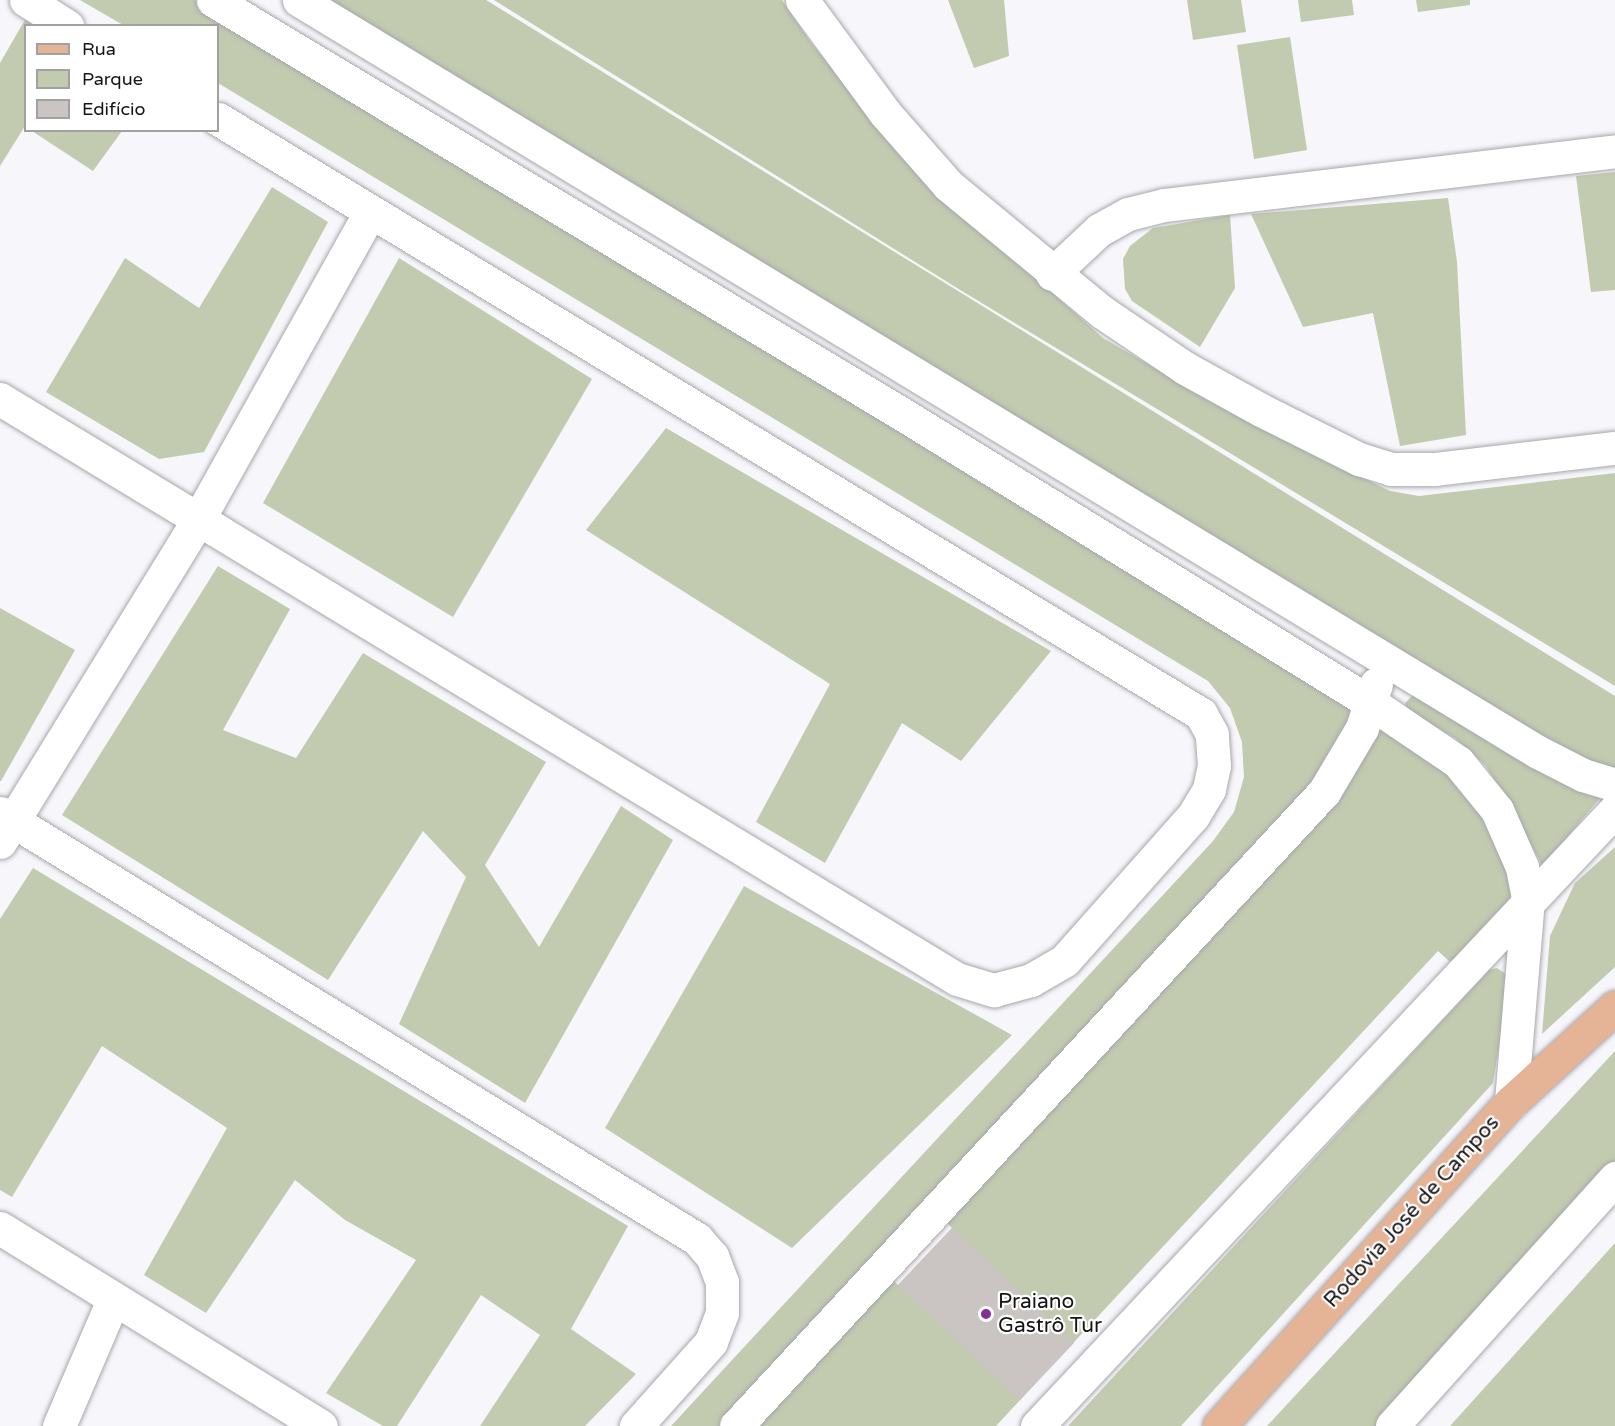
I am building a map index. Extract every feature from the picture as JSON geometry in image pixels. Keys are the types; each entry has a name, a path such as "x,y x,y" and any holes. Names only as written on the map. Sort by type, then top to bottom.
{"main road":[{"name":"Rodovia José de Campos","path":"1219,1426 1511,1102 1615,1007"}],"street":[{"path":"26,0 64,24"},
{"path":"213,0 431,133 903,414 1368,701 1458,762 1497,810 1522,867 1528,899 1511,1102"},
{"path":"298,0 1538,752 1583,775 1615,785"},
{"path":"801,0 885,113 948,184 1052,274 1185,368 1359,459 1391,469 1435,469 1615,448"},
{"path":"431,133 454,96"},
{"path":"0,399 957,979 994,990 1031,980 1065,960 1193,816 1209,789 1214,766 1212,734 1201,714 369,214 219,120"},
{"path":"1052,274 1099,230 1128,214 1165,204 1615,151"},
{"path":"369,214 198,520 4,825 697,1239 712,1256 722,1281 722,1313 711,1342 636,1426"},
{"path":"736,1426 1324,792 1362,728 1368,701 1388,662"},
{"path":"1037,1426 1528,899 1615,810"},
{"path":"1392,1426 1615,1178"},
{"path":"0,1228 113,1300 321,1426"},
{"path":"59,1426 113,1300"}],"green space":[{"path":"80,0 215,0 1458,762 1528,899 1460,971 1438,951 996,1426 671,1426 1213,841 1234,812 1244,777 1242,742 1230,708 1208,681 219,84 219,24 121,24","holes":["936,1212 952,1228 898,1285 882,1270"]},
{"path":"296,0 486,0 1615,696 1615,785"},
{"path":"494,0 782,0 811,43 923,178 1103,338 1235,415 1390,491 1419,496 1615,473 1615,686 957,288"},
{"path":"948,0 1004,0 1009,56 974,68"},
{"path":"1187,0 1241,0 1246,32 1193,40"},
{"path":"1298,0 1352,0 1354,15 1301,22"},
{"path":"1416,0 1470,0 1470,5 1418,12"},
{"path":"26,18 35,24 24,24 24,128 0,166 0,63"},
{"path":"1290,37 1307,150 1254,159 1237,45"},
{"path":"34,132 121,132 93,171"},
{"path":"1615,172 1615,290 1591,292 1576,176"},
{"path":"272,187 328,222 204,452 159,459 46,392 125,258 199,308"},
{"path":"1448,198 1457,262 1466,435 1400,446 1373,313 1303,327 1251,214"},
{"path":"1230,215 1235,288 1200,347 1132,301 1125,289 1123,259 1130,246 1153,228"},
{"path":"399,258 592,379 453,617 263,503"},
{"path":"666,428 1051,651 961,761 902,723 825,863 756,822 830,684 586,530"},
{"path":"218,566 290,609 223,730 296,758 363,653 546,762 485,865 539,947 621,806 673,840 525,1103 399,1024 466,877 423,831 328,980 62,815"},
{"path":"0,608 75,650 1,781 0,781"},
{"path":"1413,695 1532,765 1600,798 1543,866 1486,766 1455,738 1408,711 1405,703"},
{"path":"1615,847 1615,967 1542,1034 1550,936 1575,883"},
{"path":"33,868 628,1226 571,1329 636,1374 585,1426 480,1426 540,1335 481,1295 397,1426 383,1426 326,1393 416,1260 345,1220 295,1180 206,1313 144,1275 227,1128 102,1046 12,1197 0,1190 0,919"},
{"path":"744,886 1012,1035 792,1248 605,1128"},
{"path":"1497,968 1510,977 1493,1083 1181,1426 1068,1426 1489,970"},
{"path":"1615,1051 1615,1165 1376,1426 1267,1426"},
{"path":"1615,1243 1615,1426 1450,1426"}],"building":[{"name":"Praiano Gastrô Tur","path":"952,1228 1074,1343 1020,1400 898,1285"}],"place":[{"name":"Praiano Gastrô Tur","path":"986,1314"}]}
